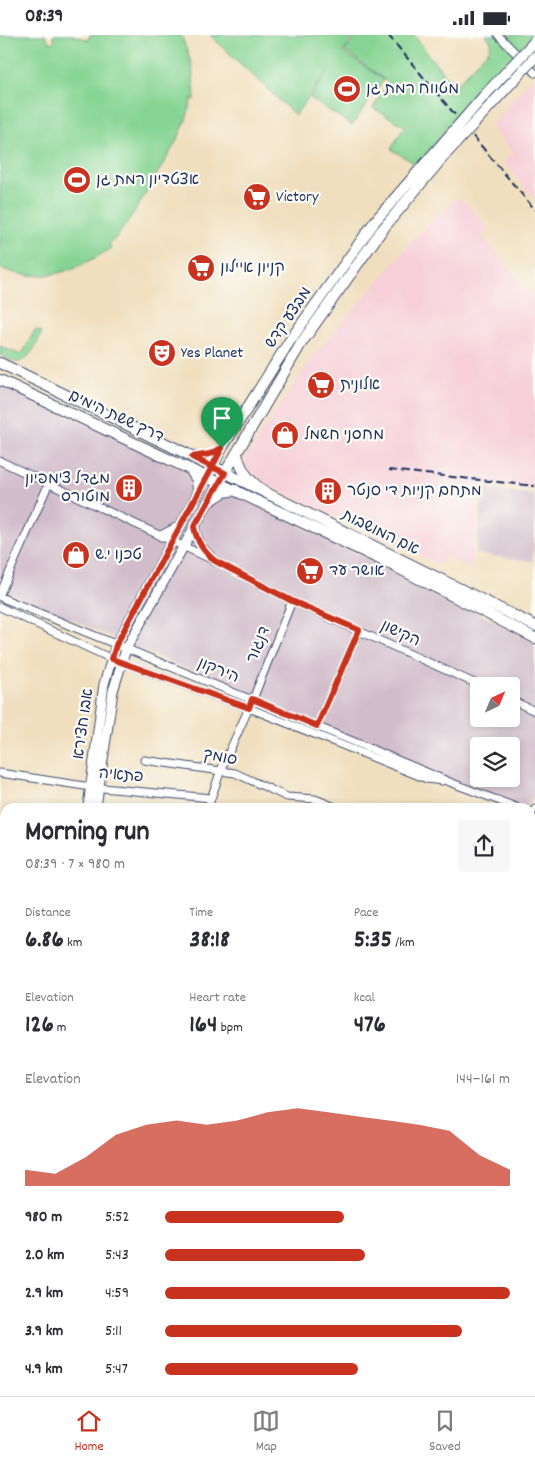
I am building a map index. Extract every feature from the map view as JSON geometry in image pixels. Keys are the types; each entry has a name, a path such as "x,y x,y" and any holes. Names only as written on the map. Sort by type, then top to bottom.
{"main road":[{"name":"מבצע קדש","path":"219,483 371,226 535,41"},
{"name":"מבצע קדש","path":"207,477 222,448 291,339 343,274 432,170 535,57"},
{"name":"דרך ששת הימים","path":"0,363 212,467"},
{"name":"דרך ששת הימים","path":"0,380 219,483"},
{"path":"192,457 210,454 222,448"},
{"path":"236,454 240,467 246,477 266,493"},
{"name":"אם המושבות","path":"212,467 535,626"},
{"path":"190,469 197,480 198,491"},
{"name":"אם המושבות","path":"219,483 392,565 535,638"},
{"path":"210,501 224,492 237,490"}],"street":[{"path":"498,35 535,73"},
{"name":"הקישון","path":"0,461 215,561 292,601 470,681"},
{"name":"מבצע קדש","path":"116,645 207,477"},
{"path":"0,595 49,483"},
{"name":"מבצע קדש","path":"95,787 113,691 126,649 219,483"},
{"path":"161,536 181,525"},
{"path":"194,527 198,542 204,552 215,561"},
{"name":"הירקון","path":"0,595 116,645 252,699 452,783 505,803"},
{"name":"דנגור","path":"209,803 221,770 249,708 292,601"},
{"name":"הירקון","path":"0,607 112,659 249,708 427,779 452,783"},
{"path":"317,726 359,630"},
{"name":"אבו חצירא","path":"89,803 95,787 104,684 116,645"},
{"path":"520,704 535,711"},
{"name":"סומך","path":"144,760 235,773 286,797 315,799 327,803"},
{"name":"פתאיה","path":"0,773 95,787 211,798"},
{"path":"95,787 96,803"}],"shaded area":[{"path":"535,74 535,200 503,161 513,153 490,126"},
{"path":"459,197 489,228 482,236 535,299 535,489 480,482 471,562 468,568 445,555 440,565 256,480 248,471 243,461 312,358 414,239"},
{"path":"0,382 423,585 535,642 535,797 529,803 495,803 0,589"},
{"path":"483,488 535,495 535,532 532,561 476,554"}],"green space":[{"name":"אצטדיון רמת גן","path":"0,35 45,35 50,43 55,41 53,36 55,35 73,35 88,40 90,35 181,35 192,65 195,99 191,100 185,122 169,154 132,216 109,245 111,248 85,263 58,273 30,275 0,268"},
{"path":"210,35 355,35 343,52 384,80 352,125 310,98 328,71 295,115"},
{"path":"358,35 414,35 455,86 490,49 491,42 486,35 534,35 444,132 417,165 391,149 405,126 373,108 388,82 345,51"},
{"path":"35,330 42,332 29,356 25,359 16,362 0,355 0,346 18,354 23,353"}],"railway":[{"path":"388,35 535,210"},
{"path":"389,470 535,486"}],"place":[{"name":"מטווח רמת גן","path":"347,89"},
{"name":"אצטדיון רמת גן","path":"77,180"},
{"name":"Victory","path":"257,197"},
{"name":"קניון איילון","path":"201,268"},
{"name":"Yes Planet","path":"162,353"},
{"name":"אלונית","path":"321,385"},
{"name":"מחסני חשמל","path":"285,435"},
{"name":"מגדל צ'מפיון מוטורס","path":"129,488"},
{"name":"מתחם קניות די סנטר","path":"328,491"},
{"name":"טכנו י.ש","path":"76,555"},
{"name":"אושר עד","path":"310,571"}],"route":[{"path":"222,448 210,454 192,457 212,467 116,645 112,659 249,708 252,699 317,726 359,630 292,601 215,561 204,552 197,540 194,527 225,473 212,467 222,448"}]}
